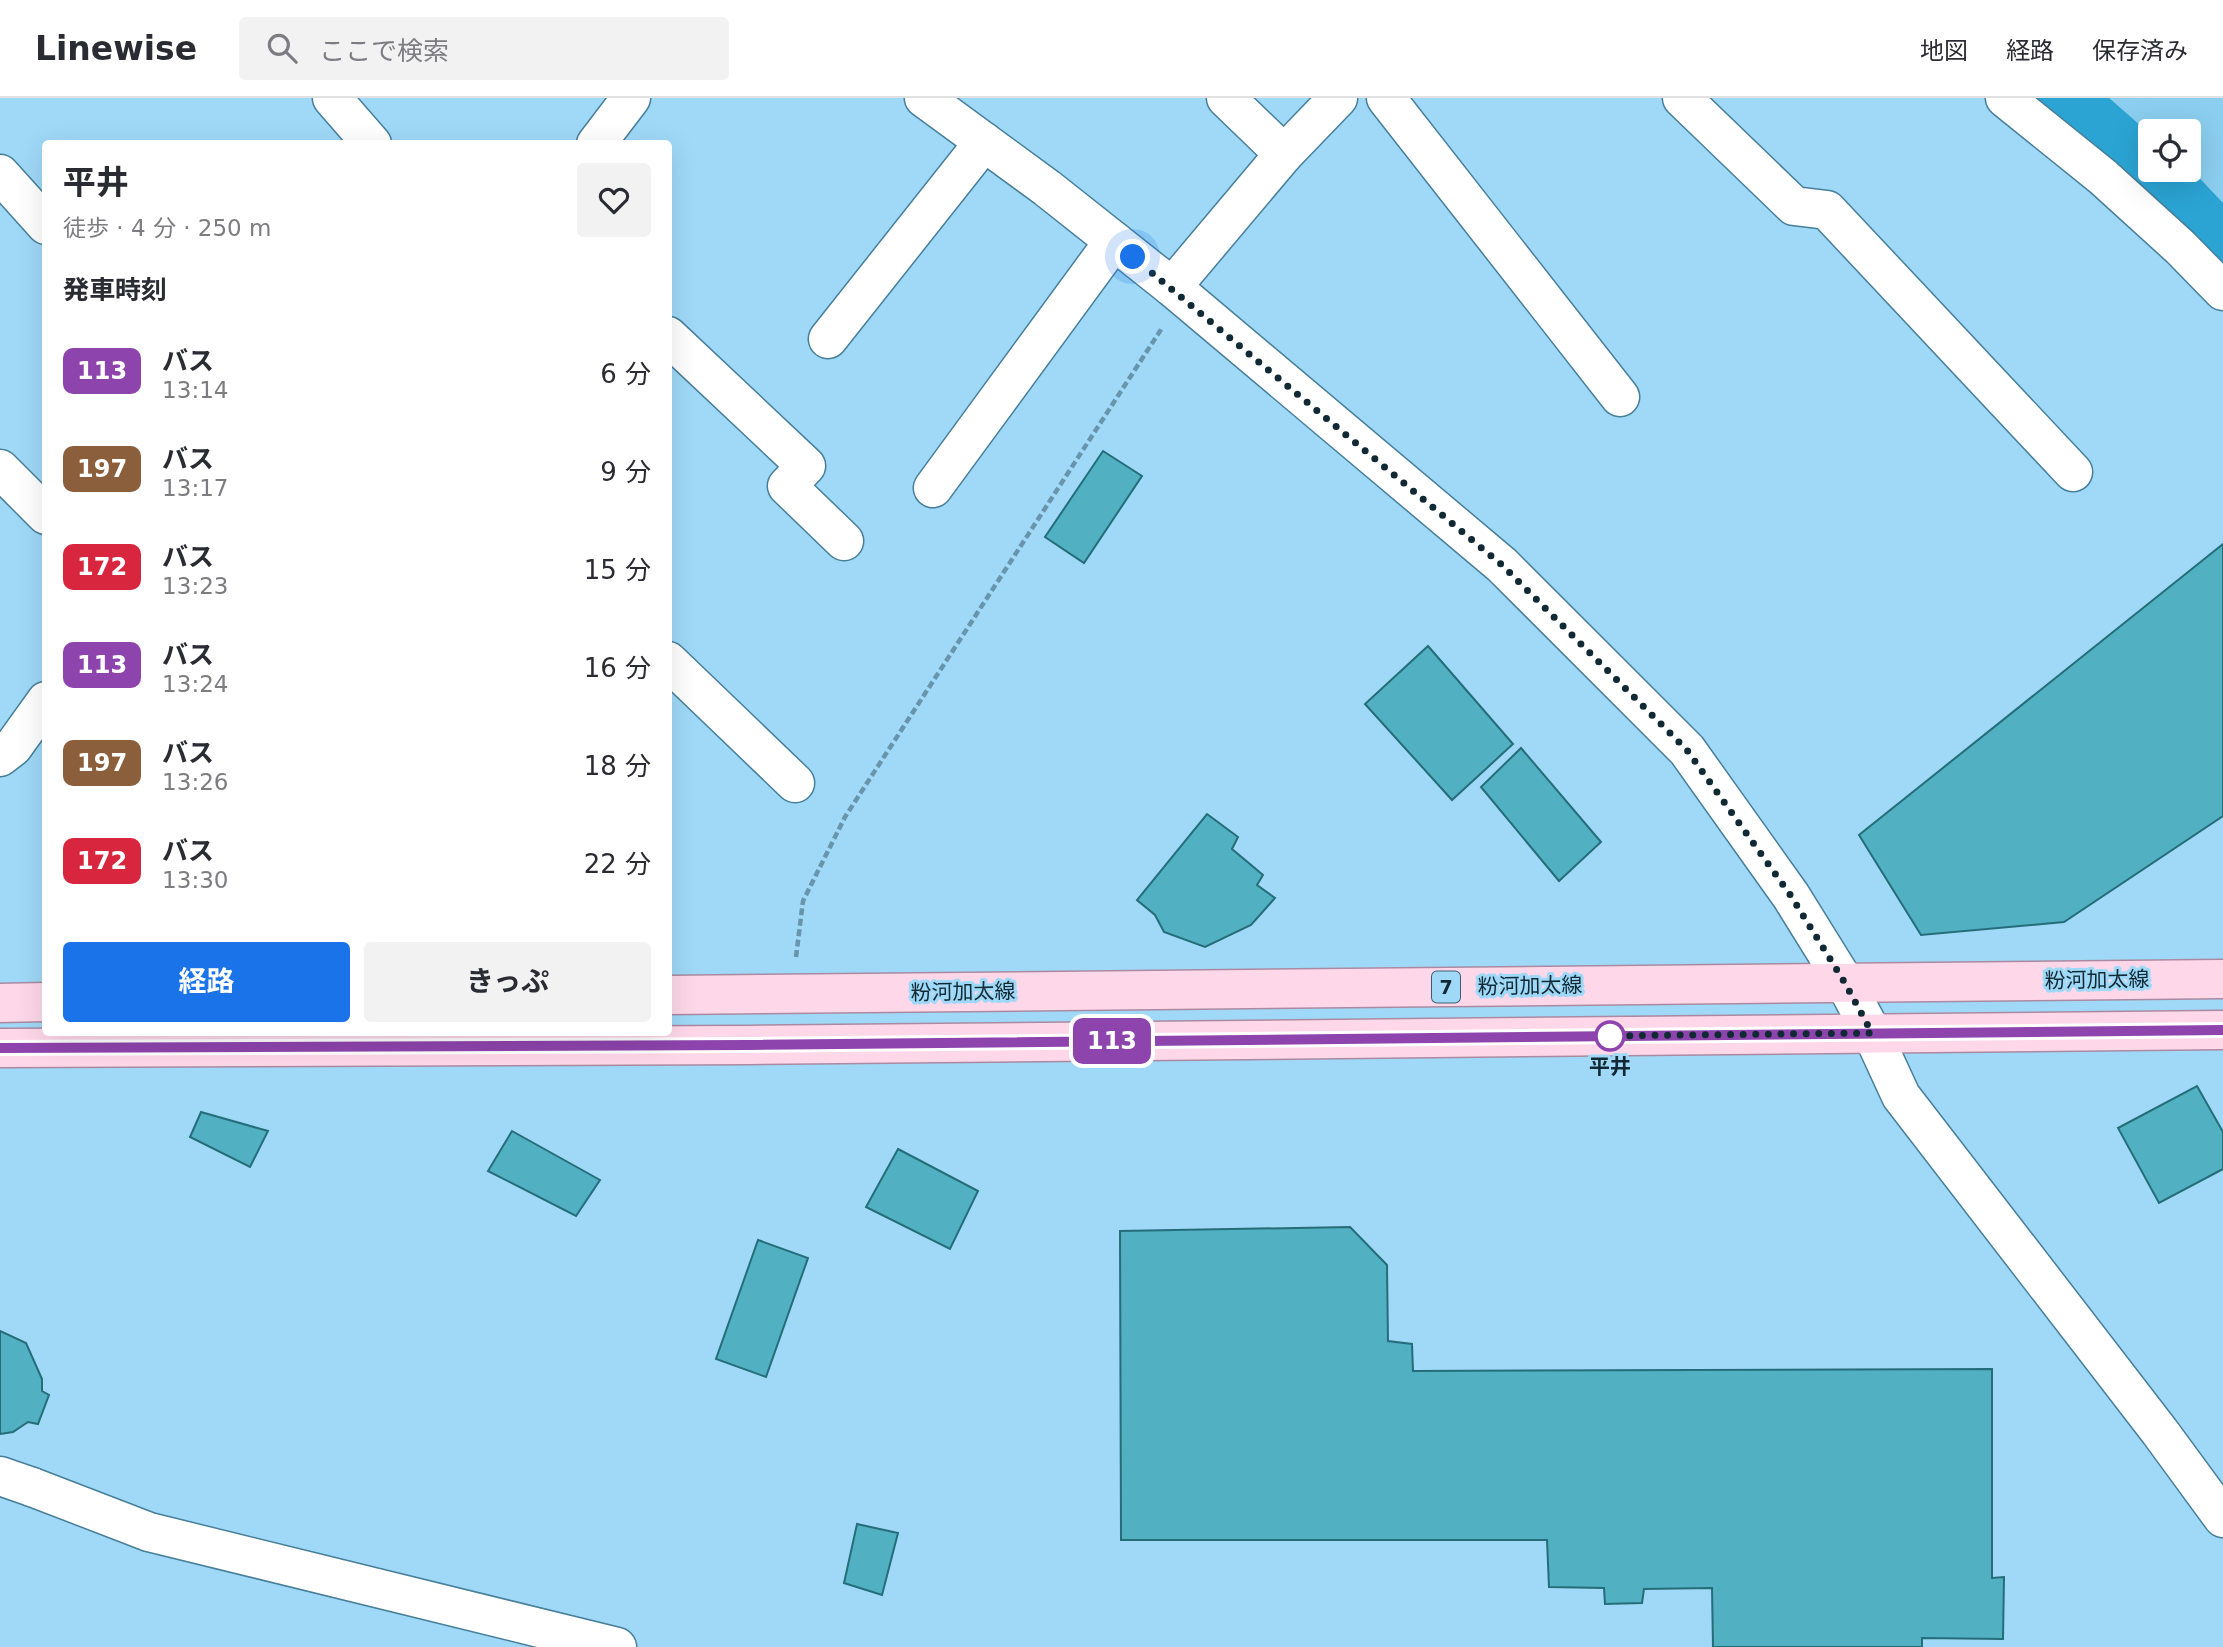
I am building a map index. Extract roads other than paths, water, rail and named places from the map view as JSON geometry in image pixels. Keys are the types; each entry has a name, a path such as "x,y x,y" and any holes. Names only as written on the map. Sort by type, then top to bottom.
{"main road":[{"name":"粉河加太線","path":"672,995 2223,979"},
{"path":"0,1003 42,1002"},
{"path":"0,1048 749,1045 2223,1030"}],"street":[{"path":"332,98 369,140"},
{"path":"599,140 631,98"},
{"path":"924,98 1047,188 1181,295 1502,565 1687,750 1791,896 1845,983 1901,1096 2223,1518"},
{"path":"1226,98 1284,154"},
{"path":"1181,295 1284,154 1338,98"},
{"path":"1386,98 1620,397"},
{"path":"1682,98 1794,206 1827,210 2073,472"},
{"path":"2005,98 2103,177 2180,247 2223,291"},
{"path":"828,339 984,142"},
{"path":"0,174 42,221"},
{"path":"933,488 1114,241"},
{"path":"672,340 806,466 787,486 844,541"},
{"path":"0,469 42,511"},
{"path":"672,665 795,783"},
{"path":"0,757 13,747 42,707"},
{"path":"11,1485 149,1532 617,1647"}],"waterway":[{"path":"2059,98 2171,196 2223,251"}],"place":[{"name":"平井","path":"1610,1036"}]}
